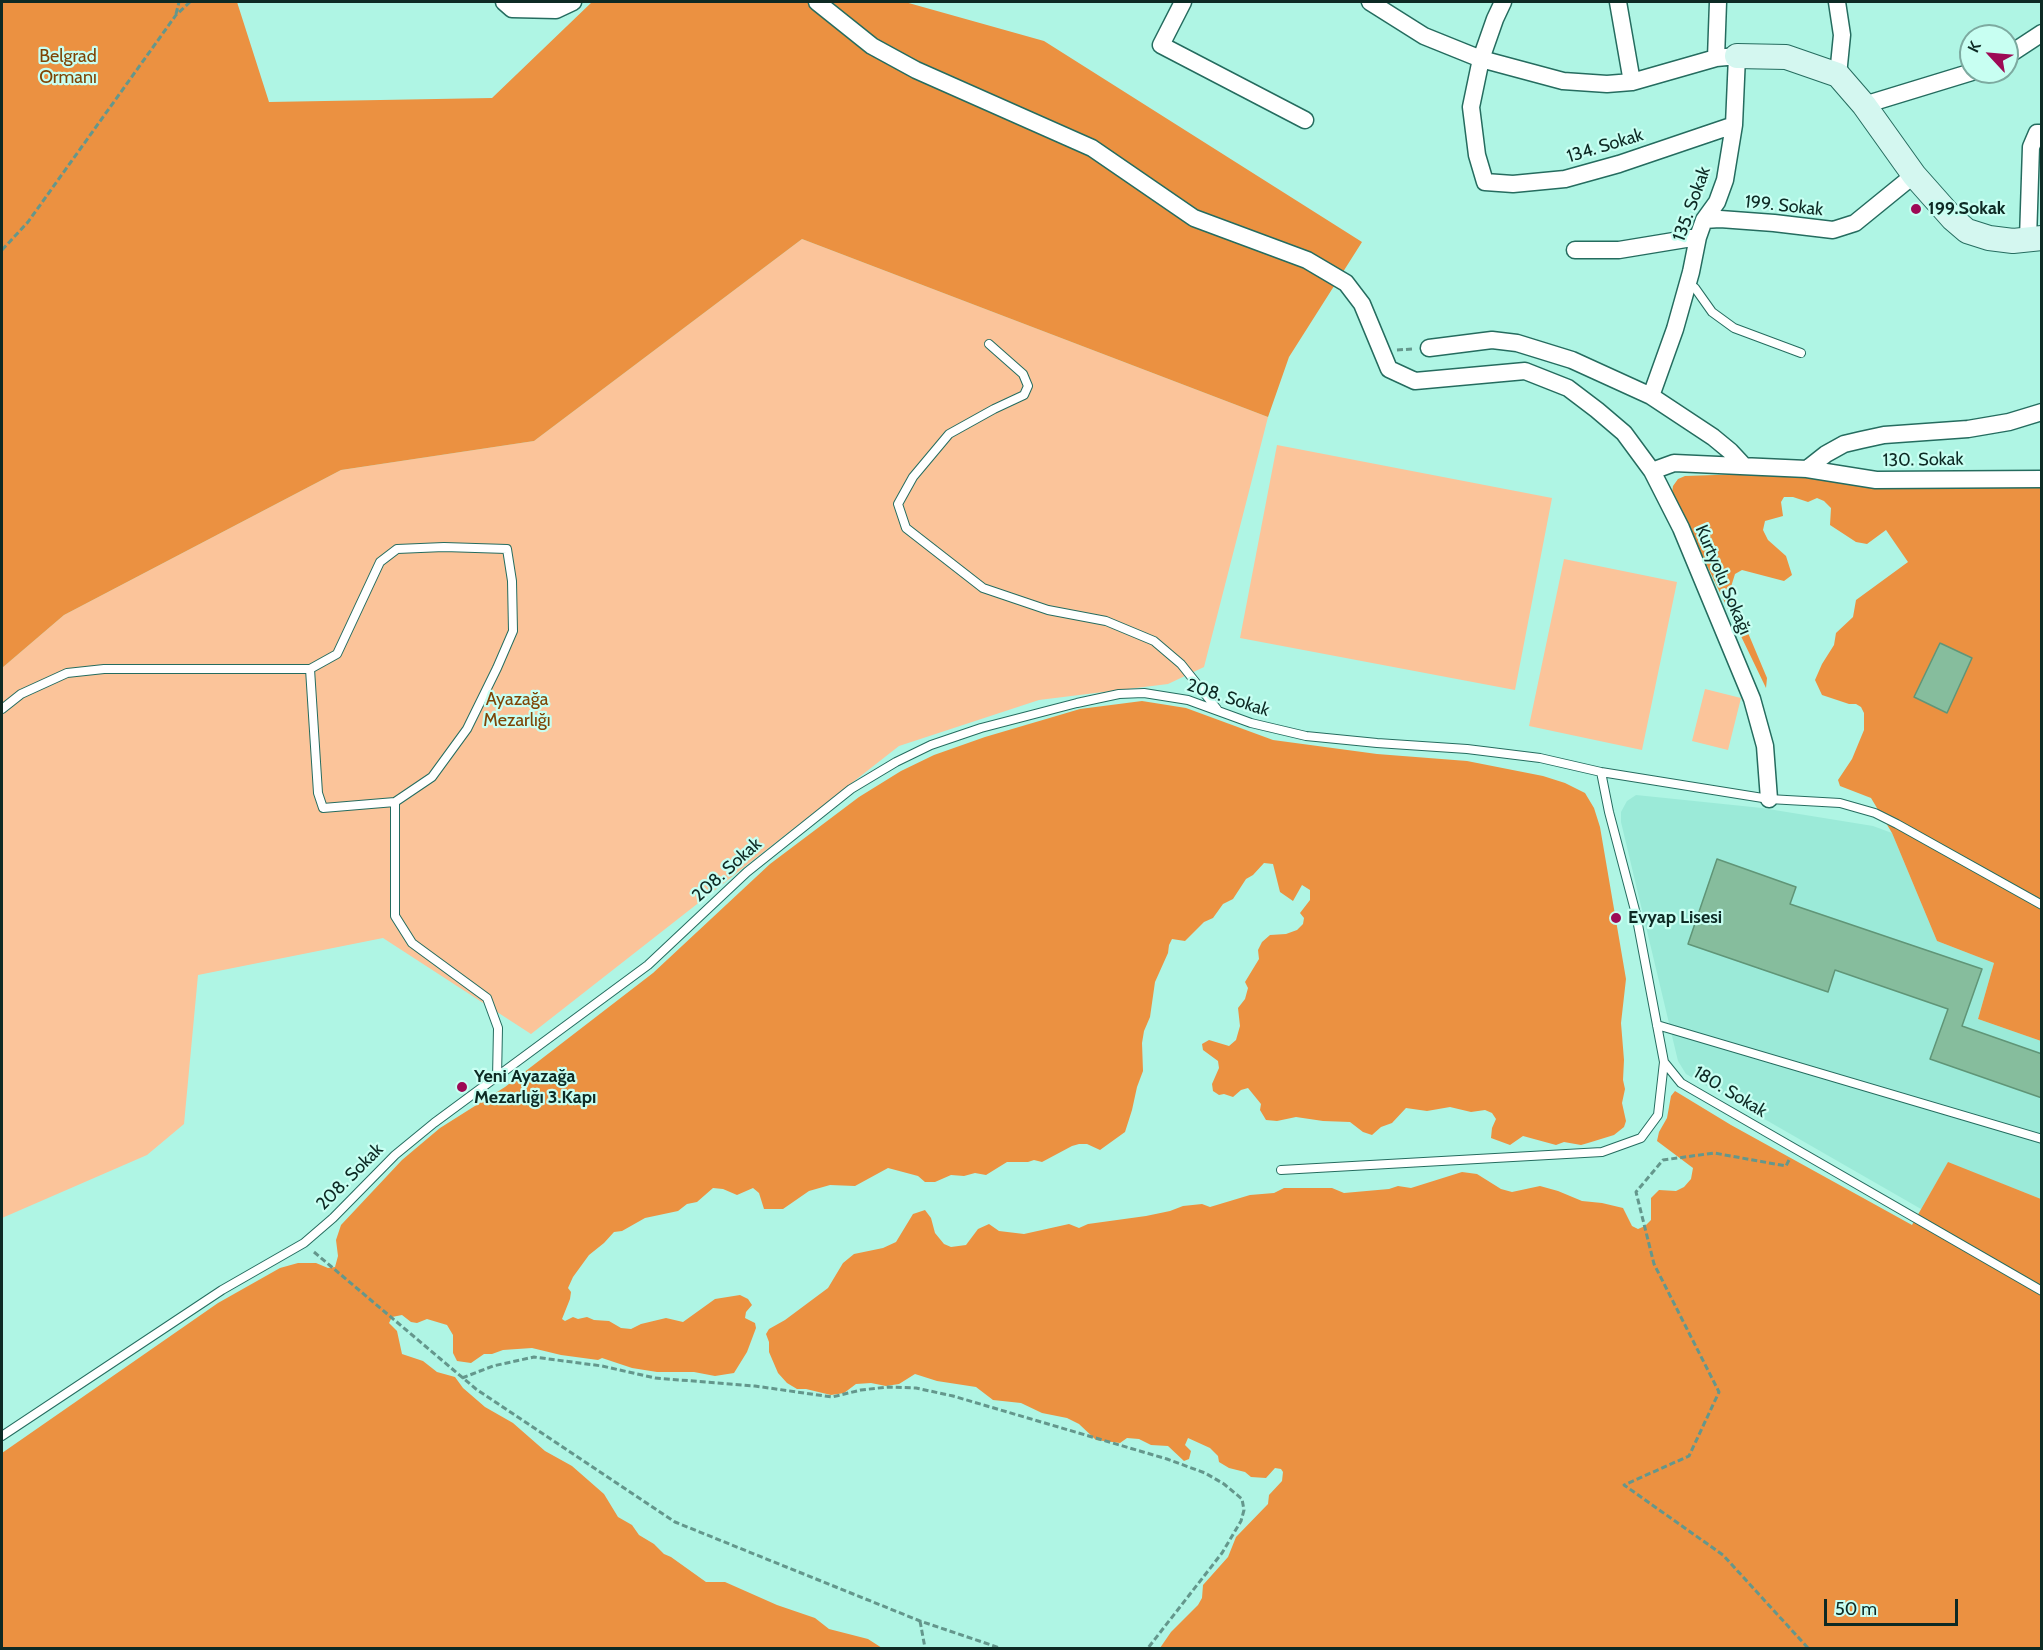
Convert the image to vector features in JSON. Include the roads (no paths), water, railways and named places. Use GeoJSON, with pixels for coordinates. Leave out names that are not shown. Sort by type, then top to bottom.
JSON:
{"type":"FeatureCollection","features":[{"type":"Feature","properties":{"kind":"street"},"geometry":{"type":"LineString","coordinates":[[504,2],[512,9],[556,10],[573,2]]}},
{"type":"Feature","properties":{"kind":"street","name":"Kurtyolu Sokağı"},"geometry":{"type":"LineString","coordinates":[[817,2],[872,46],[916,70],[1092,148],[1194,218],[1307,260],[1346,283],[1362,304],[1389,369],[1415,381],[1525,371],[1568,388],[1624,433],[1652,471],[1681,528],[1752,699],[1765,746],[1769,799]]}},
{"type":"Feature","properties":{"kind":"street"},"geometry":{"type":"LineString","coordinates":[[1183,2],[1161,45],[1305,120]]}},
{"type":"Feature","properties":{"kind":"street"},"geometry":{"type":"LineString","coordinates":[[1370,2],[1424,36],[1481,59],[1563,81],[1607,84],[1632,82],[1726,57],[1786,57],[1838,75],[1864,105],[1914,175],[1953,219],[1967,231],[1989,238],[2013,241],[2035,239],[2031,147],[2037,133],[2042,133]]}},
{"type":"Feature","properties":{"kind":"street"},"geometry":{"type":"LineString","coordinates":[[1481,59],[1503,2]]}},
{"type":"Feature","properties":{"kind":"street"},"geometry":{"type":"LineString","coordinates":[[1618,2],[1632,82]]}},
{"type":"Feature","properties":{"kind":"street","name":"135. Sokak"},"geometry":{"type":"LineString","coordinates":[[1651,396],[1675,329],[1698,237],[1704,220],[1717,202],[1725,180],[1734,125],[1718,2]]}},
{"type":"Feature","properties":{"kind":"street"},"geometry":{"type":"LineString","coordinates":[[1837,2],[1842,35],[1838,75]]}},
{"type":"Feature","properties":{"kind":"street"},"geometry":{"type":"LineString","coordinates":[[2019,48],[2042,33]]}},
{"type":"Feature","properties":{"kind":"street","name":"134. Sokak"},"geometry":{"type":"LineString","coordinates":[[1481,59],[1471,107],[1477,154],[1485,182],[1512,184],[1565,179],[1619,164],[1734,125]]}},
{"type":"Feature","properties":{"kind":"street"},"geometry":{"type":"LineString","coordinates":[[1864,105],[1959,76]]}},
{"type":"Feature","properties":{"kind":"street","name":"199. Sokak"},"geometry":{"type":"LineString","coordinates":[[1704,220],[1774,223],[1833,230],[1855,223],[1914,175]]}},
{"type":"Feature","properties":{"kind":"street"},"geometry":{"type":"LineString","coordinates":[[1575,250],[1619,250],[1698,237]]}},
{"type":"Feature","properties":{"kind":"street"},"geometry":{"type":"LineString","coordinates":[[1429,348],[1492,340],[1517,343],[1572,360],[1651,396],[1713,437],[1744,466]]}},
{"type":"Feature","properties":{"kind":"street"},"geometry":{"type":"LineString","coordinates":[[1652,471],[1674,463],[1807,469],[1844,444],[1884,435],[1968,429],[2009,422],[2042,412]]}},
{"type":"Feature","properties":{"kind":"street","name":"130. Sokak"},"geometry":{"type":"LineString","coordinates":[[1807,469],[1876,480],[2042,479]]}},
{"type":"Feature","properties":{"kind":"lane"},"geometry":{"type":"LineString","coordinates":[[1688,283],[1695,288],[1712,312],[1728,324],[1746,334],[1801,353]]}},
{"type":"Feature","properties":{"kind":"lane"},"geometry":{"type":"LineString","coordinates":[[989,345],[1023,374],[1028,386],[1024,395],[949,434],[913,477],[898,504],[906,528],[983,588],[1048,610],[1106,621],[1154,641],[1181,664],[1217,710]]}},
{"type":"Feature","properties":{"kind":"lane"},"geometry":{"type":"LineString","coordinates":[[2,709],[21,694],[67,673],[104,669],[310,669],[337,654],[380,562],[397,549],[444,547],[507,549],[512,581],[513,632],[467,729],[432,777],[395,802],[323,808],[318,793],[310,669]]}},
{"type":"Feature","properties":{"kind":"lane","name":"208. Sokak"},"geometry":{"type":"LineString","coordinates":[[2,1436],[222,1290],[304,1243],[333,1218],[395,1155],[648,965],[766,855],[851,789],[896,762],[931,745],[981,728],[1077,703],[1119,694],[1144,693],[1188,700],[1271,729],[1306,736],[1467,748],[1540,758],[1601,772],[1769,799],[1840,803],[1875,813],[2042,905]]}},
{"type":"Feature","properties":{"kind":"lane"},"geometry":{"type":"LineString","coordinates":[[1281,1170],[1602,1152],[1641,1138],[1658,1115],[1664,1062],[1636,914],[1609,812],[1601,772]]}},
{"type":"Feature","properties":{"kind":"lane"},"geometry":{"type":"LineString","coordinates":[[395,802],[394,916],[412,943],[487,998],[498,1028],[497,1078]]}},
{"type":"Feature","properties":{"kind":"lane"},"geometry":{"type":"LineString","coordinates":[[1657,1024],[2042,1139]]}},
{"type":"Feature","properties":{"kind":"lane","name":"180. Sokak"},"geometry":{"type":"LineString","coordinates":[[1664,1062],[1681,1083],[2042,1292]]}},
{"type":"Feature","properties":{"kind":"place","name":"199.Sokak"},"geometry":{"type":"Point","coordinates":[1916,209]}},
{"type":"Feature","properties":{"kind":"place","name":"Evyap Lisesi"},"geometry":{"type":"Point","coordinates":[1616,918]}},
{"type":"Feature","properties":{"kind":"place","name":"Yeni Ayazağa Mezarlığı 3.Kapı"},"geometry":{"type":"Point","coordinates":[462,1087]}},
{"type":"Feature","properties":{"kind":"park label","name":"Belgrad Ormanı"},"geometry":{"type":"Point","coordinates":[68,67]}},
{"type":"Feature","properties":{"kind":"park label","name":"Ayazağa Mezarlığı"},"geometry":{"type":"Point","coordinates":[517,710]}}]}
